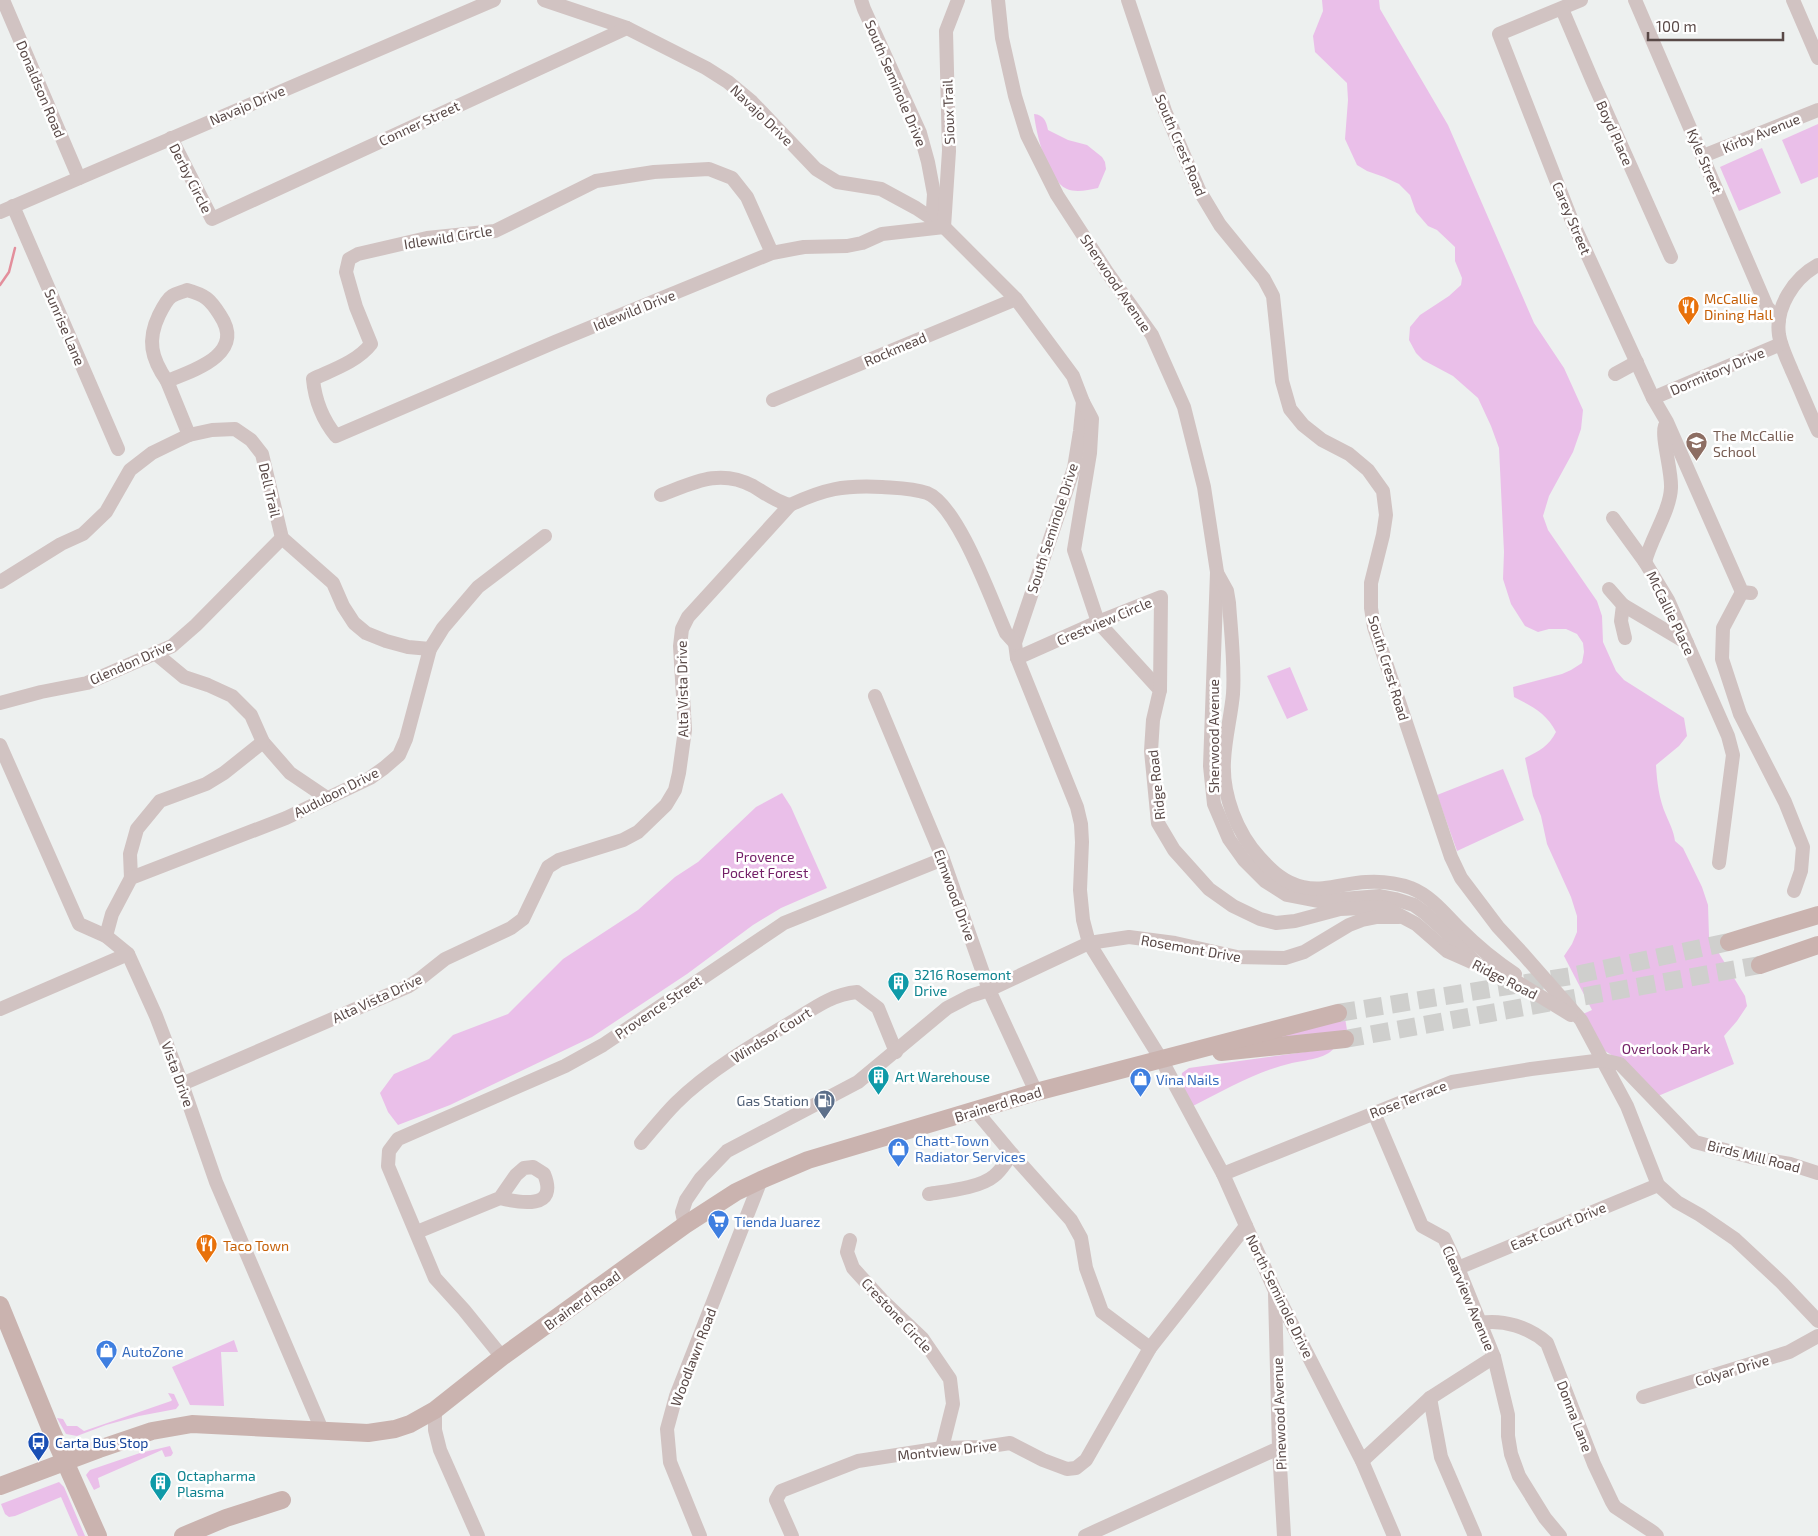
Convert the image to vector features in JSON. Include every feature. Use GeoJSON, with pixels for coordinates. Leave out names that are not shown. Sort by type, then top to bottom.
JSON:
{"type":"FeatureCollection","features":[{"type":"Feature","properties":{"kind":"main road"},"geometry":{"type":"LineString","coordinates":[[1729,942],[1818,915]]}},
{"type":"Feature","properties":{"kind":"main road"},"geometry":{"type":"LineString","coordinates":[[1760,965],[1818,945]]}},
{"type":"Feature","properties":{"kind":"main road","name":"Brainerd Road"},"geometry":{"type":"LineString","coordinates":[[0,1486],[152,1432],[192,1424],[368,1433],[395,1429],[410,1424],[435,1410],[502,1357],[685,1225],[736,1192],[761,1180],[808,1160],[1036,1092],[1338,1013]]}},
{"type":"Feature","properties":{"kind":"main road","name":"Brainerd Road"},"geometry":{"type":"LineString","coordinates":[[1161,1059],[1345,1039]]}},
{"type":"Feature","properties":{"kind":"main road"},"geometry":{"type":"LineString","coordinates":[[0,1305],[51,1430],[98,1536]]}},
{"type":"Feature","properties":{"kind":"main road"},"geometry":{"type":"LineString","coordinates":[[183,1536],[226,1518],[282,1500]]}},
{"type":"Feature","properties":{"kind":"street","name":"Donaldson Road"},"geometry":{"type":"LineString","coordinates":[[3,0],[79,178]]}},
{"type":"Feature","properties":{"kind":"street","name":"Navajo Drive"},"geometry":{"type":"LineString","coordinates":[[6,209],[494,0]]}},
{"type":"Feature","properties":{"kind":"street","name":"Navajo Drive"},"geometry":{"type":"LineString","coordinates":[[544,0],[627,28],[706,68],[728,82],[752,102],[816,169],[837,182],[881,189],[916,208],[944,227]]}},
{"type":"Feature","properties":{"kind":"street","name":"South Seminole Drive"},"geometry":{"type":"LineString","coordinates":[[861,0],[920,133],[934,194],[933,209],[944,227],[1016,299],[1072,376],[1083,402],[1074,468],[1015,643],[1017,658],[1077,807],[1081,824],[1082,842],[1080,890],[1083,920],[1089,944],[1161,1059]]}},
{"type":"Feature","properties":{"kind":"street","name":"Sioux Trail"},"geometry":{"type":"LineString","coordinates":[[944,227],[949,152],[946,31],[958,0]]}},
{"type":"Feature","properties":{"kind":"street","name":"Sherwood Avenue"},"geometry":{"type":"LineString","coordinates":[[998,0],[1002,38],[1015,96],[1027,135],[1057,195],[1107,272],[1152,335],[1184,407],[1204,487],[1217,572],[1211,734],[1212,793],[1214,804],[1229,839],[1236,850],[1265,881],[1287,895],[1318,901],[1380,896],[1414,905],[1439,926],[1477,964]]}},
{"type":"Feature","properties":{"kind":"street","name":"South Crest Road"},"geometry":{"type":"LineString","coordinates":[[1128,0],[1164,111],[1199,190],[1220,225],[1259,272],[1273,296],[1282,381],[1290,409],[1303,425],[1322,440],[1348,454],[1368,470],[1383,491],[1386,515],[1371,583],[1371,608],[1374,627],[1451,857],[1460,878],[1498,927],[1581,1020],[1627,1106],[1658,1185]]}},
{"type":"Feature","properties":{"kind":"street"},"geometry":{"type":"LineString","coordinates":[[1562,9],[1580,0]]}},
{"type":"Feature","properties":{"kind":"street","name":"Kyle Street"},"geometry":{"type":"LineString","coordinates":[[1635,0],[1767,307],[1779,320]]}},
{"type":"Feature","properties":{"kind":"street"},"geometry":{"type":"LineString","coordinates":[[1793,0],[1818,58]]}},
{"type":"Feature","properties":{"kind":"street","name":"Carey Street"},"geometry":{"type":"LineString","coordinates":[[1562,9],[1499,34],[1572,221],[1653,398]]}},
{"type":"Feature","properties":{"kind":"street","name":"Boyd Place"},"geometry":{"type":"LineString","coordinates":[[1562,9],[1671,257]]}},
{"type":"Feature","properties":{"kind":"street","name":"Conner Street"},"geometry":{"type":"LineString","coordinates":[[212,219],[627,28]]}},
{"type":"Feature","properties":{"kind":"street","name":"Kirby Avenue"},"geometry":{"type":"LineString","coordinates":[[1703,156],[1818,110]]}},
{"type":"Feature","properties":{"kind":"street","name":"Derby Circle"},"geometry":{"type":"LineString","coordinates":[[171,138],[212,219]]}},
{"type":"Feature","properties":{"kind":"street","name":"Idlewild Circle"},"geometry":{"type":"LineString","coordinates":[[336,436],[326,424],[314,392],[313,379],[353,360],[365,352],[371,344],[356,307],[346,272],[349,259],[358,254],[427,238],[494,231],[596,181],[654,172],[709,169],[732,178],[747,197],[772,253]]}},
{"type":"Feature","properties":{"kind":"street","name":"Sunrise Lane"},"geometry":{"type":"LineString","coordinates":[[6,209],[118,449]]}},
{"type":"Feature","properties":{"kind":"street","name":"Idlewild Drive"},"geometry":{"type":"LineString","coordinates":[[336,436],[555,342],[772,253],[804,247],[847,246],[862,243],[882,234],[944,227]]}},
{"type":"Feature","properties":{"kind":"street"},"geometry":{"type":"LineString","coordinates":[[1818,265],[1794,285],[1787,297],[1779,320],[1781,344],[1818,431]]}},
{"type":"Feature","properties":{"kind":"street"},"geometry":{"type":"LineString","coordinates":[[167,380],[210,362],[222,351],[227,336],[224,321],[214,305],[202,294],[187,290],[172,296],[162,308],[154,325],[151,347],[159,369],[167,380],[189,435]]}},
{"type":"Feature","properties":{"kind":"street","name":"Rockmead"},"geometry":{"type":"LineString","coordinates":[[773,400],[1016,299]]}},
{"type":"Feature","properties":{"kind":"street","name":"Dormitory Drive"},"geometry":{"type":"LineString","coordinates":[[1653,398],[1781,344]]}},
{"type":"Feature","properties":{"kind":"street"},"geometry":{"type":"LineString","coordinates":[[1615,374],[1637,362]]}},
{"type":"Feature","properties":{"kind":"street"},"geometry":{"type":"LineString","coordinates":[[1653,398],[1747,593],[1723,628],[1722,659],[1740,714],[1785,802],[1803,847],[1801,871],[1794,891]]}},
{"type":"Feature","properties":{"kind":"street"},"geometry":{"type":"LineString","coordinates":[[1083,402],[1092,419],[1090,453],[1074,550],[1098,622],[1160,690]]}},
{"type":"Feature","properties":{"kind":"street"},"geometry":{"type":"LineString","coordinates":[[1645,562],[1668,502],[1671,487],[1669,460],[1663,432],[1666,422]]}},
{"type":"Feature","properties":{"kind":"street","name":"Dell Trail"},"geometry":{"type":"LineString","coordinates":[[0,582],[60,544],[83,534],[106,512],[130,470],[152,453],[189,435],[212,430],[235,429],[251,440],[262,454],[282,538]]}},
{"type":"Feature","properties":{"kind":"street"},"geometry":{"type":"LineString","coordinates":[[661,495],[705,478],[721,477],[739,480],[781,503],[790,505]]}},
{"type":"Feature","properties":{"kind":"street","name":"Alta Vista Drive"},"geometry":{"type":"LineString","coordinates":[[182,1084],[409,986],[445,959],[511,928],[523,919],[548,867],[559,860],[623,840],[638,832],[650,821],[666,805],[675,790],[679,773],[685,730],[680,646],[682,628],[688,617],[790,505],[829,489],[850,487],[906,488],[928,494],[951,515],[969,548],[1006,633],[1015,643]]}},
{"type":"Feature","properties":{"kind":"street","name":"McCallie Place"},"geometry":{"type":"LineString","coordinates":[[1613,518],[1645,562],[1668,600],[1728,736],[1733,755],[1719,863]]}},
{"type":"Feature","properties":{"kind":"street","name":"Audubon Drive"},"geometry":{"type":"LineString","coordinates":[[131,878],[286,818],[370,778],[399,755],[406,739],[430,649],[443,628],[478,587],[545,536]]}},
{"type":"Feature","properties":{"kind":"street"},"geometry":{"type":"LineString","coordinates":[[282,538],[332,583],[354,623],[366,633],[408,647],[430,649]]}},
{"type":"Feature","properties":{"kind":"street","name":"Glendon Drive"},"geometry":{"type":"LineString","coordinates":[[0,703],[87,683],[172,646],[196,625],[282,538]]}},
{"type":"Feature","properties":{"kind":"street","name":"Sherwood Avenue"},"geometry":{"type":"LineString","coordinates":[[1217,572],[1227,591],[1230,613],[1233,693],[1224,763],[1227,792],[1239,830],[1252,849],[1274,873],[1288,882],[1303,887],[1322,888],[1367,882],[1394,884],[1412,888],[1437,905],[1495,960],[1516,975],[1537,994]]}},
{"type":"Feature","properties":{"kind":"street"},"geometry":{"type":"LineString","coordinates":[[1609,589],[1623,605],[1687,643]]}},
{"type":"Feature","properties":{"kind":"street","name":"Crestview Circle"},"geometry":{"type":"LineString","coordinates":[[1017,658],[1098,622],[1161,597],[1160,690]]}},
{"type":"Feature","properties":{"kind":"street"},"geometry":{"type":"LineString","coordinates":[[1623,605],[1621,620],[1625,638]]}},
{"type":"Feature","properties":{"kind":"street"},"geometry":{"type":"LineString","coordinates":[[155,653],[184,677],[232,696],[251,716],[263,742],[290,773],[327,798]]}},
{"type":"Feature","properties":{"kind":"street","name":"Ridge Road"},"geometry":{"type":"LineString","coordinates":[[1160,690],[1152,720],[1151,751],[1158,823],[1174,850],[1209,889],[1233,906],[1260,920],[1276,923],[1295,921],[1340,909],[1384,907],[1428,933],[1447,950],[1517,982],[1581,1020]]}},
{"type":"Feature","properties":{"kind":"street","name":"Elmwood Drive"},"geometry":{"type":"LineString","coordinates":[[875,696],[942,859],[989,990],[1036,1092]]}},
{"type":"Feature","properties":{"kind":"street"},"geometry":{"type":"LineString","coordinates":[[1718,715],[1740,714]]}},
{"type":"Feature","properties":{"kind":"street"},"geometry":{"type":"LineString","coordinates":[[106,936],[112,914],[131,878],[130,854],[137,829],[160,801],[206,784],[263,742]]}},
{"type":"Feature","properties":{"kind":"street","name":"Vista Drive"},"geometry":{"type":"LineString","coordinates":[[0,745],[79,924],[106,936],[128,954],[156,1016],[216,1182],[322,1430]]}},
{"type":"Feature","properties":{"kind":"street","name":"Provence Street"},"geometry":{"type":"LineString","coordinates":[[417,1232],[388,1166],[389,1151],[398,1139],[565,1066],[603,1045],[784,922],[942,859]]}},
{"type":"Feature","properties":{"kind":"street","name":"Rosemont Drive"},"geometry":{"type":"LineString","coordinates":[[685,1225],[682,1212],[686,1200],[702,1178],[727,1150],[858,1082],[896,1052],[942,1011],[970,996],[989,990],[1089,944],[1129,937],[1175,943],[1236,957],[1285,958],[1304,952],[1348,925],[1362,920],[1392,916],[1405,918]]}},
{"type":"Feature","properties":{"kind":"street"},"geometry":{"type":"LineString","coordinates":[[0,1009],[128,954]]}},
{"type":"Feature","properties":{"kind":"street","name":"Windsor Court"},"geometry":{"type":"LineString","coordinates":[[641,1143],[677,1102],[701,1082],[753,1045],[822,1003],[845,993],[856,992],[878,1008],[896,1052]]}},
{"type":"Feature","properties":{"kind":"street","name":"North Seminole Drive"},"geometry":{"type":"LineString","coordinates":[[1161,1059],[1223,1174],[1275,1291],[1362,1461],[1394,1536]]}},
{"type":"Feature","properties":{"kind":"street","name":"Rose Terrace"},"geometry":{"type":"LineString","coordinates":[[1223,1174],[1451,1082],[1530,1069],[1603,1060]]}},
{"type":"Feature","properties":{"kind":"street","name":"Birds Mill Road"},"geometry":{"type":"LineString","coordinates":[[1603,1060],[1620,1064],[1695,1142],[1751,1157],[1790,1164],[1818,1173]]}},
{"type":"Feature","properties":{"kind":"street"},"geometry":{"type":"LineString","coordinates":[[976,1111],[1071,1220],[1081,1238],[1086,1268],[1102,1312],[1150,1348]]}},
{"type":"Feature","properties":{"kind":"street","name":"Clearview Avenue"},"geometry":{"type":"LineString","coordinates":[[1374,1113],[1422,1226],[1444,1238],[1458,1268],[1494,1357],[1508,1415],[1508,1436],[1511,1454],[1519,1476],[1545,1518],[1560,1536]]}},
{"type":"Feature","properties":{"kind":"street"},"geometry":{"type":"LineString","coordinates":[[929,1194],[976,1185],[992,1178],[1012,1154]]}},
{"type":"Feature","properties":{"kind":"street","name":"Woodlawn Road"},"geometry":{"type":"LineString","coordinates":[[700,1536],[670,1462],[667,1429],[676,1396],[761,1180]]}},
{"type":"Feature","properties":{"kind":"street"},"geometry":{"type":"LineString","coordinates":[[1658,1185],[1677,1202],[1735,1239],[1782,1282],[1818,1321]]}},
{"type":"Feature","properties":{"kind":"street","name":"East Court Drive"},"geometry":{"type":"LineString","coordinates":[[1458,1268],[1658,1185]]}},
{"type":"Feature","properties":{"kind":"street"},"geometry":{"type":"LineString","coordinates":[[500,1198],[417,1232],[435,1278],[502,1357]]}},
{"type":"Feature","properties":{"kind":"street","name":"Montview Drive"},"geometry":{"type":"LineString","coordinates":[[792,1536],[776,1500],[781,1491],[858,1461],[942,1448],[1010,1444],[1067,1469],[1076,1468],[1086,1460],[1150,1348],[1246,1226]]}},
{"type":"Feature","properties":{"kind":"street","name":"Crestone Circle"},"geometry":{"type":"LineString","coordinates":[[850,1240],[847,1252],[853,1268],[882,1300],[922,1338],[950,1379],[953,1404],[942,1448]]}},
{"type":"Feature","properties":{"kind":"street","name":"Pinewood Avenue"},"geometry":{"type":"LineString","coordinates":[[1275,1291],[1279,1448],[1284,1536]]}},
{"type":"Feature","properties":{"kind":"street","name":"Donna Lane"},"geometry":{"type":"LineString","coordinates":[[1480,1322],[1502,1323],[1525,1328],[1538,1335],[1546,1343],[1594,1464],[1612,1502],[1616,1507],[1657,1536]]}},
{"type":"Feature","properties":{"kind":"street","name":"Colyar Drive"},"geometry":{"type":"LineString","coordinates":[[1643,1398],[1789,1352],[1818,1336]]}},
{"type":"Feature","properties":{"kind":"street"},"geometry":{"type":"LineString","coordinates":[[1362,1461],[1430,1398],[1494,1357]]}},
{"type":"Feature","properties":{"kind":"street"},"geometry":{"type":"LineString","coordinates":[[1430,1398],[1441,1457],[1475,1536]]}},
{"type":"Feature","properties":{"kind":"street"},"geometry":{"type":"LineString","coordinates":[[435,1410],[435,1430],[440,1450],[478,1536]]}},
{"type":"Feature","properties":{"kind":"street"},"geometry":{"type":"LineString","coordinates":[[1085,1536],[1279,1448]]}},
{"type":"Feature","properties":{"kind":"green space","name":"Overlook Park"},"geometry":{"type":"Polygon","coordinates":[[[1322,0],[1379,0],[1380,9],[1448,125],[1534,323],[1564,368],[1583,410],[1581,429],[1573,452],[1549,496],[1543,516],[1548,530],[1597,601],[1602,616],[1603,642],[1616,671],[1624,680],[1684,718],[1687,736],[1679,746],[1656,765],[1660,797],[1675,841],[1683,848],[1702,887],[1708,905],[1709,937],[1745,996],[1747,1006],[1724,1036],[1734,1064],[1658,1096],[1618,1059],[1605,1051],[1583,1014],[1592,1010],[1564,956],[1577,932],[1577,916],[1571,897],[1547,844],[1541,816],[1533,796],[1525,758],[1543,748],[1556,732],[1543,715],[1533,707],[1514,697],[1513,687],[1562,674],[1582,663],[1583,643],[1577,634],[1566,629],[1549,629],[1538,632],[1525,626],[1511,604],[1503,579],[1504,552],[1499,448],[1491,426],[1478,398],[1453,376],[1423,360],[1416,353],[1409,340],[1410,327],[1420,315],[1449,296],[1461,285],[1462,278],[1455,261],[1455,247],[1437,230],[1428,226],[1416,212],[1410,195],[1399,184],[1357,165],[1345,139],[1348,100],[1347,83],[1315,52],[1313,36],[1323,11],[1322,0]]]}},
{"type":"Feature","properties":{"kind":"green space"},"geometry":{"type":"Polygon","coordinates":[[[1034,114],[1044,119],[1048,130],[1068,140],[1087,145],[1102,157],[1106,169],[1098,188],[1074,191],[1060,184],[1048,166],[1037,132],[1034,114]]]}},
{"type":"Feature","properties":{"kind":"green space"},"geometry":{"type":"Polygon","coordinates":[[[1818,124],[1818,177],[1801,184],[1782,140],[1818,124]]]}},
{"type":"Feature","properties":{"kind":"green space"},"geometry":{"type":"Polygon","coordinates":[[[1762,148],[1781,193],[1739,211],[1720,167],[1762,148]]]}},
{"type":"Feature","properties":{"kind":"green space"},"geometry":{"type":"Polygon","coordinates":[[[1290,667],[1308,710],[1287,719],[1267,676],[1290,667]]]}},
{"type":"Feature","properties":{"kind":"green space"},"geometry":{"type":"Polygon","coordinates":[[[1503,769],[1524,820],[1457,851],[1437,795],[1503,769]]]}},
{"type":"Feature","properties":{"kind":"green space","name":"Provence Pocket Forest"},"geometry":{"type":"Polygon","coordinates":[[[782,793],[791,807],[827,888],[781,908],[753,925],[687,974],[592,1037],[450,1105],[398,1125],[388,1112],[380,1093],[394,1074],[429,1059],[453,1035],[508,1014],[563,959],[638,910],[675,877],[698,862],[756,807],[782,793]]]}},
{"type":"Feature","properties":{"kind":"green space"},"geometry":{"type":"Polygon","coordinates":[[[1345,1018],[1347,1030],[1335,1033],[1278,1038],[1277,1036],[1323,1021],[1345,1018]]]}},
{"type":"Feature","properties":{"kind":"green space"},"geometry":{"type":"Polygon","coordinates":[[[1334,1048],[1321,1057],[1279,1066],[1254,1076],[1193,1106],[1181,1082],[1182,1073],[1189,1068],[1334,1048]]]}},
{"type":"Feature","properties":{"kind":"green space"},"geometry":{"type":"Polygon","coordinates":[[[234,1340],[238,1352],[221,1352],[224,1406],[190,1405],[172,1367],[234,1340]]]}},
{"type":"Feature","properties":{"kind":"green space"},"geometry":{"type":"Polygon","coordinates":[[[168,1393],[174,1394],[179,1405],[176,1409],[106,1425],[77,1436],[66,1434],[57,1418],[63,1419],[67,1426],[77,1426],[84,1431],[171,1401],[168,1393]]]}},
{"type":"Feature","properties":{"kind":"green space"},"geometry":{"type":"Polygon","coordinates":[[[170,1446],[173,1453],[171,1456],[165,1457],[162,1450],[98,1478],[100,1487],[94,1490],[86,1475],[90,1470],[140,1453],[170,1446]]]}},
{"type":"Feature","properties":{"kind":"green space"},"geometry":{"type":"Polygon","coordinates":[[[59,1482],[64,1487],[85,1536],[78,1536],[61,1497],[15,1516],[9,1517],[5,1514],[1,1504],[59,1482]]]}},
{"type":"Feature","properties":{"kind":"waterway"},"geometry":{"type":"LineString","coordinates":[[0,285],[9,272],[15,248]]}},
{"type":"Feature","properties":{"kind":"tunnel"},"geometry":{"type":"LineString","coordinates":[[1338,1013],[1571,976],[1729,942]]}},
{"type":"Feature","properties":{"kind":"tunnel"},"geometry":{"type":"LineString","coordinates":[[1345,1039],[1760,965]]}},
{"type":"Feature","properties":{"kind":"place","name":"McCallie Dining Hall"},"geometry":{"type":"Point","coordinates":[1688,325]}},
{"type":"Feature","properties":{"kind":"place","name":"The McCallie School"},"geometry":{"type":"Point","coordinates":[1697,462]}},
{"type":"Feature","properties":{"kind":"place","name":"3216 Rosemont Drive"},"geometry":{"type":"Point","coordinates":[898,1001]}},
{"type":"Feature","properties":{"kind":"place","name":"Art Warehouse"},"geometry":{"type":"Point","coordinates":[879,1095]}},
{"type":"Feature","properties":{"kind":"place","name":"Vina Nails"},"geometry":{"type":"Point","coordinates":[1140,1098]}},
{"type":"Feature","properties":{"kind":"place","name":"Gas Station"},"geometry":{"type":"Point","coordinates":[825,1119]}},
{"type":"Feature","properties":{"kind":"place","name":"Chatt-Town Radiator Services"},"geometry":{"type":"Point","coordinates":[899,1167]}},
{"type":"Feature","properties":{"kind":"place","name":"Tienda Juarez"},"geometry":{"type":"Point","coordinates":[718,1240]}},
{"type":"Feature","properties":{"kind":"place","name":"Taco Town"},"geometry":{"type":"Point","coordinates":[207,1264]}},
{"type":"Feature","properties":{"kind":"place","name":"AutoZone"},"geometry":{"type":"Point","coordinates":[106,1370]}},
{"type":"Feature","properties":{"kind":"place","name":"Carta Bus Stop"},"geometry":{"type":"Point","coordinates":[39,1461]}},
{"type":"Feature","properties":{"kind":"place","name":"Octapharma Plasma"},"geometry":{"type":"Point","coordinates":[161,1502]}}]}
